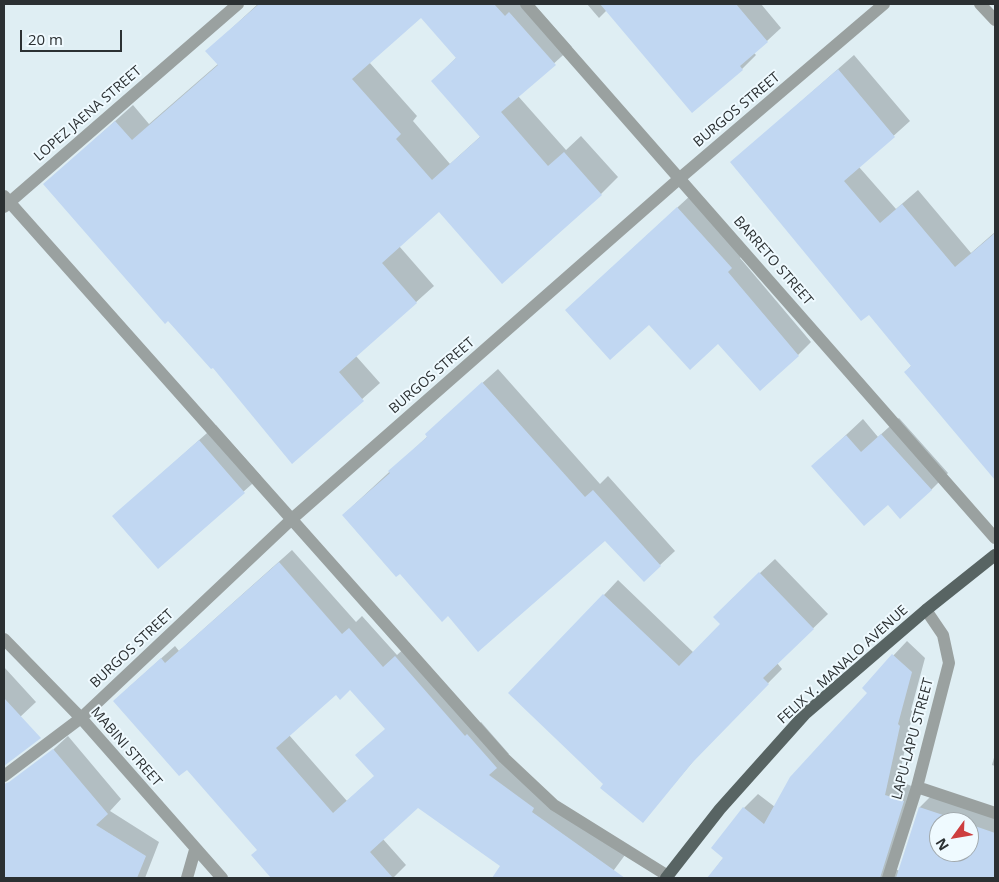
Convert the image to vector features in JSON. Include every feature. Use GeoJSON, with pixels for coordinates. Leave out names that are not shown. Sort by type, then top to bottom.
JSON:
{"type":"FeatureCollection","features":[{"type":"Feature","properties":{"kind":"main road","name":"FELIX Y. MANALO AVENUE"},"geometry":{"type":"LineString","coordinates":[[667,877],[720,809],[805,714],[926,610],[995,556]]}},
{"type":"Feature","properties":{"kind":"street","name":"LOPEZ JAENA STREET"},"geometry":{"type":"LineString","coordinates":[[6,202],[238,4]]}},
{"type":"Feature","properties":{"kind":"street","name":"BARRETO STREET"},"geometry":{"type":"LineString","coordinates":[[526,4],[995,538]]}},
{"type":"Feature","properties":{"kind":"street","name":"BURGOS STREET"},"geometry":{"type":"LineString","coordinates":[[4,776],[81,718],[292,518],[680,178],[884,4]]}},
{"type":"Feature","properties":{"kind":"street"},"geometry":{"type":"LineString","coordinates":[[980,4],[995,20]]}},
{"type":"Feature","properties":{"kind":"street"},"geometry":{"type":"LineString","coordinates":[[6,202],[292,518],[504,758],[554,805],[667,877]]}},
{"type":"Feature","properties":{"kind":"street","name":"LAPU-LAPU STREET"},"geometry":{"type":"LineString","coordinates":[[888,878],[917,786],[949,663],[944,635],[926,610]]}},
{"type":"Feature","properties":{"kind":"street","name":"MABINI STREET"},"geometry":{"type":"LineString","coordinates":[[4,639],[81,718],[195,850],[222,878]]}},
{"type":"Feature","properties":{"kind":"street"},"geometry":{"type":"LineString","coordinates":[[917,786],[995,813]]}},
{"type":"Feature","properties":{"kind":"street"},"geometry":{"type":"LineString","coordinates":[[187,878],[195,850]]}},
{"type":"Feature","properties":{"kind":"building"},"geometry":{"type":"Polygon","coordinates":[[[259,4],[494,4],[505,16],[509,12],[556,65],[501,112],[548,166],[564,152],[602,195],[502,284],[439,212],[382,263],[417,303],[339,372],[364,401],[292,464],[213,368],[211,369],[168,321],[165,324],[43,184],[115,121],[132,140],[218,65],[205,51],[259,4]],[[421,18],[352,79],[401,134],[396,139],[432,180],[480,137],[431,81],[456,58],[421,18]]]}},
{"type":"Feature","properties":{"kind":"building"},"geometry":{"type":"Polygon","coordinates":[[[600,4],[736,4],[768,42],[740,66],[743,70],[692,113],[600,4]]]}},
{"type":"Feature","properties":{"kind":"building"},"geometry":{"type":"Polygon","coordinates":[[[838,69],[895,137],[844,181],[880,223],[902,204],[955,267],[995,233],[995,480],[904,372],[911,366],[869,315],[861,321],[730,162],[838,69]]]}},
{"type":"Feature","properties":{"kind":"building"},"geometry":{"type":"Polygon","coordinates":[[[677,207],[732,268],[728,272],[799,356],[760,391],[718,344],[690,370],[649,325],[610,360],[565,310],[677,207]]]}},
{"type":"Feature","properties":{"kind":"building"},"geometry":{"type":"Polygon","coordinates":[[[482,382],[585,497],[593,490],[661,566],[644,582],[605,541],[478,652],[448,616],[442,622],[400,574],[396,577],[342,515],[390,473],[388,471],[427,437],[425,434],[482,382]]]}},
{"type":"Feature","properties":{"kind":"building"},"geometry":{"type":"Polygon","coordinates":[[[881,434],[932,490],[900,519],[888,505],[864,526],[811,466],[846,435],[861,452],[881,434]]]}},
{"type":"Feature","properties":{"kind":"building"},"geometry":{"type":"Polygon","coordinates":[[[199,440],[245,493],[158,569],[112,516],[199,440]]]}},
{"type":"Feature","properties":{"kind":"building"},"geometry":{"type":"Polygon","coordinates":[[[279,562],[342,634],[349,628],[383,667],[395,656],[465,736],[467,734],[497,768],[489,775],[534,808],[532,812],[625,878],[492,878],[500,866],[418,808],[370,852],[393,878],[271,878],[251,855],[257,850],[187,770],[179,776],[113,701],[161,658],[165,663],[279,562]],[[350,690],[340,700],[336,695],[276,748],[333,813],[374,776],[355,755],[385,729],[350,690]]]}},
{"type":"Feature","properties":{"kind":"building"},"geometry":{"type":"Polygon","coordinates":[[[759,572],[814,629],[763,678],[769,684],[692,763],[643,823],[600,788],[603,784],[508,693],[603,594],[679,666],[720,624],[713,617],[759,572]]]}},
{"type":"Feature","properties":{"kind":"building"},"geometry":{"type":"Polygon","coordinates":[[[892,654],[912,672],[898,724],[900,726],[885,795],[904,801],[880,878],[707,878],[723,858],[711,848],[743,807],[764,824],[790,777],[867,693],[862,688],[892,654]]]}},
{"type":"Feature","properties":{"kind":"building"},"geometry":{"type":"Polygon","coordinates":[[[4,698],[41,738],[4,766],[4,698]]]}},
{"type":"Feature","properties":{"kind":"building"},"geometry":{"type":"Polygon","coordinates":[[[53,749],[108,814],[96,825],[146,856],[137,878],[4,878],[4,784],[53,749]]]}},
{"type":"Feature","properties":{"kind":"building"},"geometry":{"type":"Polygon","coordinates":[[[919,807],[934,812],[929,812],[929,862],[979,862],[979,827],[995,833],[995,878],[896,878],[919,807]]]}}]}
